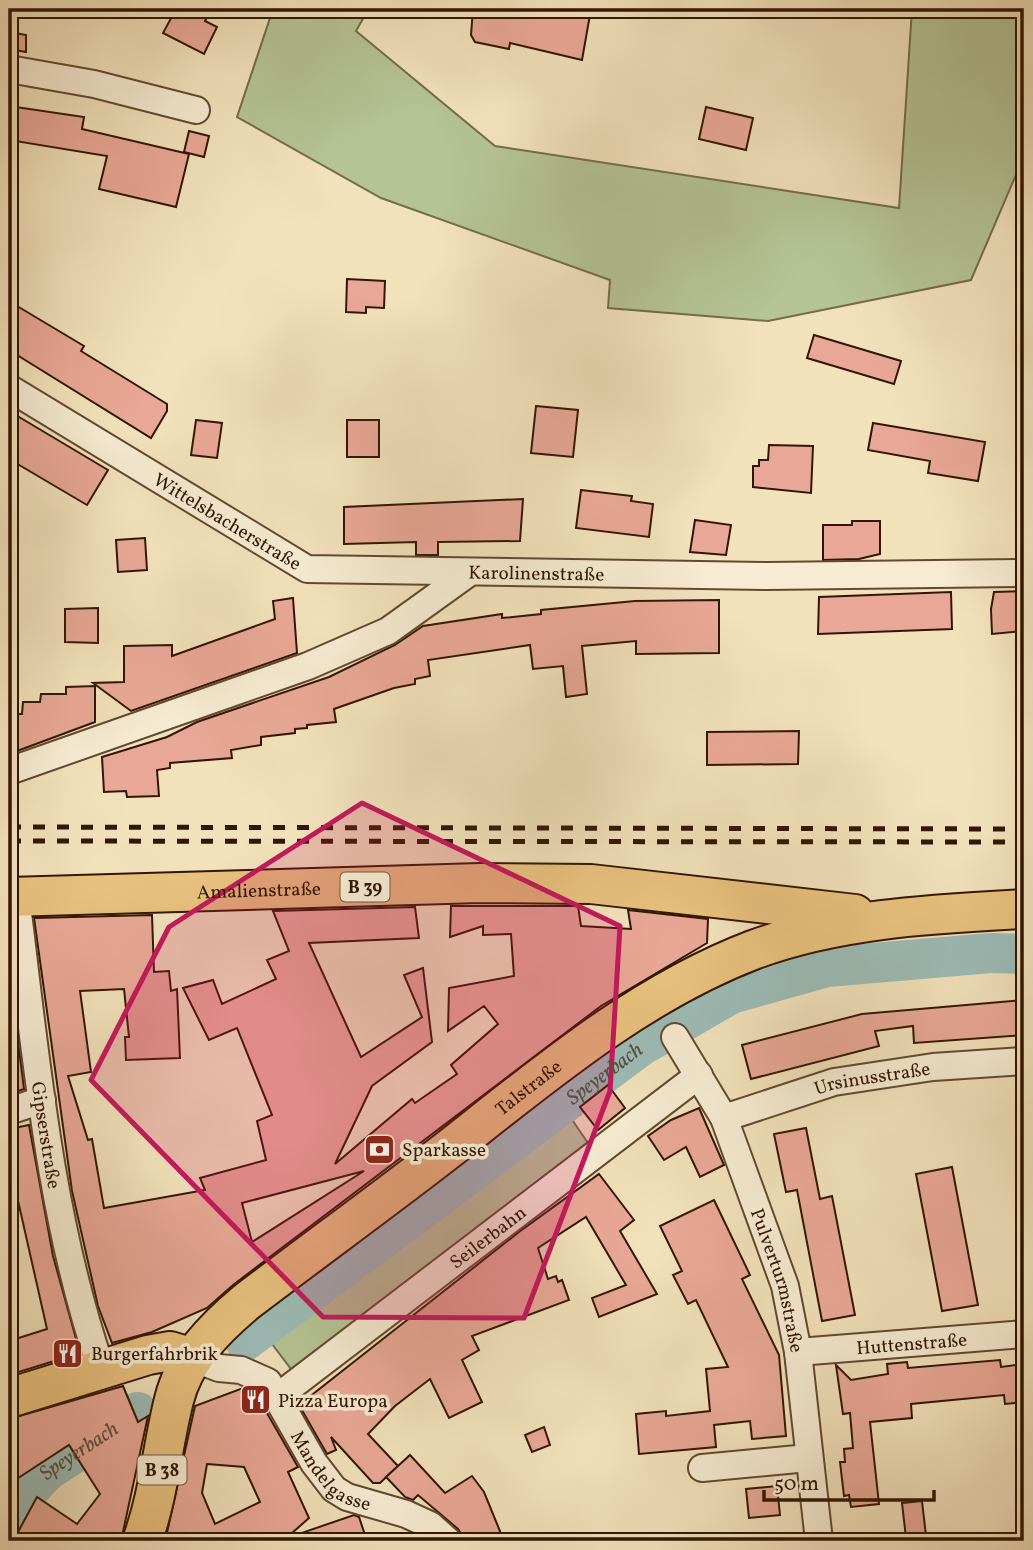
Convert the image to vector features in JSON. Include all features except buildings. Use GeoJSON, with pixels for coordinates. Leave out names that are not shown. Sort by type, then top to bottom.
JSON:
{"type":"FeatureCollection","features":[{"type":"Feature","properties":{"kind":"main road","name":"Amalienstraße"},"geometry":{"type":"LineString","coordinates":[[12,897],[480,883],[591,884],[720,896],[896,919]]}},
{"type":"Feature","properties":{"kind":"main road"},"geometry":{"type":"LineString","coordinates":[[720,896],[727,898],[744,918],[754,950]]}},
{"type":"Feature","properties":{"kind":"main road","name":"Talstraße"},"geometry":{"type":"LineString","coordinates":[[174,1398],[194,1358],[220,1324],[540,1077],[672,988],[754,950],[797,936],[896,919],[1024,909]]}},
{"type":"Feature","properties":{"kind":"main road"},"geometry":{"type":"LineString","coordinates":[[9,1398],[101,1368],[170,1352],[194,1358]]}},
{"type":"Feature","properties":{"kind":"main road"},"geometry":{"type":"LineString","coordinates":[[101,1368],[146,1371],[174,1398]]}},
{"type":"Feature","properties":{"kind":"main road","name":"B 38"},"geometry":{"type":"LineString","coordinates":[[142,1541],[159,1489],[174,1398]]}},
{"type":"Feature","properties":{"kind":"street"},"geometry":{"type":"LineString","coordinates":[[9,69],[94,84],[196,110]]}},
{"type":"Feature","properties":{"kind":"street","name":"Wittelsbacherstraße"},"geometry":{"type":"LineString","coordinates":[[9,388],[307,569],[470,572]]}},
{"type":"Feature","properties":{"kind":"street","name":"Karolinenstraße"},"geometry":{"type":"LineString","coordinates":[[9,771],[319,661],[388,631],[470,572],[767,576],[1024,573]]}},
{"type":"Feature","properties":{"kind":"street","name":"Gipserstraße"},"geometry":{"type":"LineString","coordinates":[[12,897],[64,1235],[76,1290],[101,1368]]}},
{"type":"Feature","properties":{"kind":"street","name":"Pulverturmstraße"},"geometry":{"type":"LineString","coordinates":[[674,1037],[724,1118],[785,1286],[798,1352],[819,1541]]}},
{"type":"Feature","properties":{"kind":"street","name":"Ursinusstraße"},"geometry":{"type":"LineString","coordinates":[[724,1118],[834,1082],[933,1067],[1024,1061]]}},
{"type":"Feature","properties":{"kind":"street","name":"Seilerbahn"},"geometry":{"type":"LineString","coordinates":[[276,1398],[699,1075]]}},
{"type":"Feature","properties":{"kind":"street"},"geometry":{"type":"LineString","coordinates":[[9,1111],[42,1100]]}},
{"type":"Feature","properties":{"kind":"street","name":"Mandelgasse"},"geometry":{"type":"LineString","coordinates":[[220,1324],[223,1342],[241,1370]]}},
{"type":"Feature","properties":{"kind":"street","name":"Huttenstraße"},"geometry":{"type":"LineString","coordinates":[[798,1352],[1024,1334]]}},
{"type":"Feature","properties":{"kind":"street","name":"Mandelgasse"},"geometry":{"type":"LineString","coordinates":[[194,1358],[219,1368],[241,1370],[268,1382],[314,1463],[334,1489],[347,1497],[406,1514],[430,1525],[448,1541]]}},
{"type":"Feature","properties":{"kind":"street"},"geometry":{"type":"LineString","coordinates":[[702,1468],[808,1458]]}},
{"type":"Feature","properties":{"kind":"highlighted area"},"geometry":{"type":"Polygon","coordinates":[[[362,803],[620,926],[610,1091],[524,1318],[323,1317],[91,1080],[169,927],[362,803]]]}},
{"type":"Feature","properties":{"kind":"green space"},"geometry":{"type":"Polygon","coordinates":[[[273,9],[368,10],[356,31],[495,146],[899,208],[912,9],[1024,9],[1024,156],[971,280],[768,321],[608,308],[610,280],[381,198],[237,117],[273,9]]]}},
{"type":"Feature","properties":{"kind":"green space"},"geometry":{"type":"Polygon","coordinates":[[[566,1111],[588,1143],[294,1373],[266,1336],[566,1111]]]}},
{"type":"Feature","properties":{"kind":"waterway","name":"Speyerbach"},"geometry":{"type":"LineString","coordinates":[[245,1341],[641,1046],[731,994],[827,967],[991,953],[1024,954]]}},
{"type":"Feature","properties":{"kind":"waterway","name":"Speyerbach"},"geometry":{"type":"LineString","coordinates":[[9,1533],[21,1499],[47,1471],[138,1412]]}},
{"type":"Feature","properties":{"kind":"railway"},"geometry":{"type":"LineString","coordinates":[[9,827],[1024,829]]}},
{"type":"Feature","properties":{"kind":"railway"},"geometry":{"type":"LineString","coordinates":[[9,841],[1024,842]]}},
{"type":"Feature","properties":{"kind":"place","name":"Sparkasse"},"geometry":{"type":"Point","coordinates":[379,1149]}},
{"type":"Feature","properties":{"kind":"place","name":"Burgerfahrbrik"},"geometry":{"type":"Point","coordinates":[68,1353]}},
{"type":"Feature","properties":{"kind":"place","name":"Pizza Europa"},"geometry":{"type":"Point","coordinates":[255,1400]}}]}
